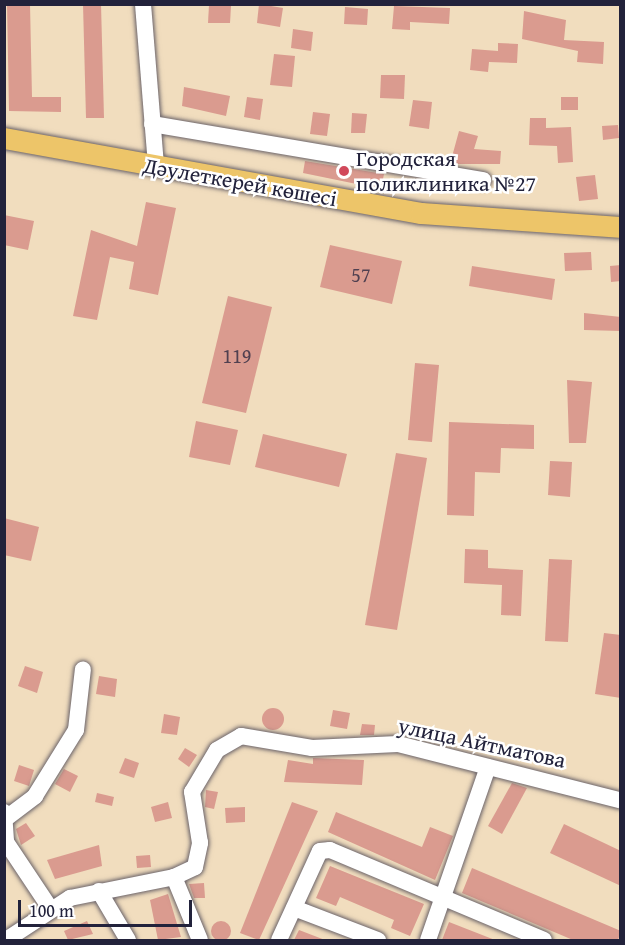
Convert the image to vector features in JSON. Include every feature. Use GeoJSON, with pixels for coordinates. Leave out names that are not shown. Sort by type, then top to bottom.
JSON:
{"type":"FeatureCollection","features":[{"type":"Feature","properties":{"kind":"main road","name":"Дәулеткерей көшесі"},"geometry":{"type":"LineString","coordinates":[[4,138],[421,213],[621,227]]}},
{"type":"Feature","properties":{"kind":"street"},"geometry":{"type":"LineString","coordinates":[[143,4],[156,167]]}},
{"type":"Feature","properties":{"kind":"street"},"geometry":{"type":"LineString","coordinates":[[152,124],[483,180]]}},
{"type":"Feature","properties":{"kind":"street"},"geometry":{"type":"LineString","coordinates":[[50,908],[6,842],[5,815],[34,795],[75,730],[83,669]]}},
{"type":"Feature","properties":{"kind":"street","name":"улица Айтматова"},"geometry":{"type":"LineString","coordinates":[[174,877],[191,870],[200,858],[192,792],[217,750],[241,736],[261,737],[312,748],[398,744],[621,800]]}},
{"type":"Feature","properties":{"kind":"street"},"geometry":{"type":"LineString","coordinates":[[428,940],[445,899],[488,767]]}},
{"type":"Feature","properties":{"kind":"street"},"geometry":{"type":"LineString","coordinates":[[279,940],[320,851],[330,850],[544,940]]}},
{"type":"Feature","properties":{"kind":"street"},"geometry":{"type":"LineString","coordinates":[[6,940],[50,908],[99,891],[174,877],[200,940]]}},
{"type":"Feature","properties":{"kind":"street"},"geometry":{"type":"LineString","coordinates":[[99,891],[128,940]]}},
{"type":"Feature","properties":{"kind":"street"},"geometry":{"type":"LineString","coordinates":[[294,908],[378,940]]}},
{"type":"Feature","properties":{"kind":"building"},"geometry":{"type":"Polygon","coordinates":[[[7,4],[30,4],[32,97],[61,97],[61,112],[9,111],[7,4]]]}},
{"type":"Feature","properties":{"kind":"building"},"geometry":{"type":"Polygon","coordinates":[[[83,4],[101,4],[104,118],[86,118],[83,4]]]}},
{"type":"Feature","properties":{"kind":"building"},"geometry":{"type":"Polygon","coordinates":[[[259,4],[283,8],[280,27],[257,23],[259,4]]]}},
{"type":"Feature","properties":{"kind":"building"},"geometry":{"type":"Polygon","coordinates":[[[209,5],[231,6],[230,23],[208,23],[209,5]]]}},
{"type":"Feature","properties":{"kind":"building"},"geometry":{"type":"Polygon","coordinates":[[[394,6],[450,8],[449,24],[410,22],[410,30],[392,29],[394,6]]]}},
{"type":"Feature","properties":{"kind":"building"},"geometry":{"type":"Polygon","coordinates":[[[345,7],[368,9],[367,25],[344,24],[345,7]]]}},
{"type":"Feature","properties":{"kind":"building"},"geometry":{"type":"Polygon","coordinates":[[[524,11],[566,20],[564,40],[604,42],[603,64],[577,62],[578,51],[522,39],[524,11]]]}},
{"type":"Feature","properties":{"kind":"building"},"geometry":{"type":"Polygon","coordinates":[[[293,29],[313,32],[311,51],[291,48],[293,29]]]}},
{"type":"Feature","properties":{"kind":"building"},"geometry":{"type":"Polygon","coordinates":[[[498,43],[518,44],[517,63],[489,62],[488,72],[470,70],[472,49],[498,51],[498,43]]]}},
{"type":"Feature","properties":{"kind":"building"},"geometry":{"type":"Polygon","coordinates":[[[274,54],[295,56],[292,87],[270,85],[274,54]]]}},
{"type":"Feature","properties":{"kind":"building"},"geometry":{"type":"Polygon","coordinates":[[[381,75],[405,75],[404,99],[380,98],[381,75]]]}},
{"type":"Feature","properties":{"kind":"building"},"geometry":{"type":"Polygon","coordinates":[[[184,87],[230,96],[226,116],[182,106],[184,87]]]}},
{"type":"Feature","properties":{"kind":"building"},"geometry":{"type":"Polygon","coordinates":[[[247,97],[263,99],[260,120],[244,117],[247,97]]]}},
{"type":"Feature","properties":{"kind":"building"},"geometry":{"type":"Polygon","coordinates":[[[561,97],[578,97],[578,110],[561,110],[561,97]]]}},
{"type":"Feature","properties":{"kind":"building"},"geometry":{"type":"Polygon","coordinates":[[[413,100],[432,102],[429,129],[409,126],[413,100]]]}},
{"type":"Feature","properties":{"kind":"building"},"geometry":{"type":"Polygon","coordinates":[[[313,112],[330,114],[327,136],[310,134],[313,112]]]}},
{"type":"Feature","properties":{"kind":"building"},"geometry":{"type":"Polygon","coordinates":[[[352,113],[367,114],[365,133],[351,133],[352,113]]]}},
{"type":"Feature","properties":{"kind":"building"},"geometry":{"type":"Polygon","coordinates":[[[530,118],[546,118],[546,128],[571,127],[573,162],[558,163],[557,146],[529,145],[530,118]]]}},
{"type":"Feature","properties":{"kind":"building"},"geometry":{"type":"Polygon","coordinates":[[[618,125],[619,138],[603,140],[602,126],[618,125]]]}},
{"type":"Feature","properties":{"kind":"building"},"geometry":{"type":"Polygon","coordinates":[[[459,131],[478,136],[474,149],[501,151],[500,164],[450,164],[459,131]]]}},
{"type":"Feature","properties":{"kind":"building","name":"Городская поликлиника №27"},"geometry":{"type":"Polygon","coordinates":[[[305,161],[384,174],[381,189],[303,173],[305,161]]]}},
{"type":"Feature","properties":{"kind":"building"},"geometry":{"type":"Polygon","coordinates":[[[595,175],[598,199],[579,201],[576,177],[595,175]]]}},
{"type":"Feature","properties":{"kind":"building"},"geometry":{"type":"Polygon","coordinates":[[[146,202],[176,208],[158,295],[129,289],[134,262],[110,257],[97,320],[73,316],[91,230],[137,246],[146,202]]]}},
{"type":"Feature","properties":{"kind":"building"},"geometry":{"type":"Polygon","coordinates":[[[4,215],[34,221],[28,250],[4,245],[4,215]]]}},
{"type":"Feature","properties":{"kind":"building"},"geometry":{"type":"Polygon","coordinates":[[[330,245],[402,261],[392,304],[320,287],[330,245]]]}},
{"type":"Feature","properties":{"kind":"building"},"geometry":{"type":"Polygon","coordinates":[[[591,252],[592,270],[565,271],[564,253],[591,252]]]}},
{"type":"Feature","properties":{"kind":"building"},"geometry":{"type":"Polygon","coordinates":[[[621,265],[621,281],[611,282],[610,266],[621,265]]]}},
{"type":"Feature","properties":{"kind":"building"},"geometry":{"type":"Polygon","coordinates":[[[472,266],[555,279],[552,300],[469,286],[472,266]]]}},
{"type":"Feature","properties":{"kind":"building"},"geometry":{"type":"Polygon","coordinates":[[[228,296],[272,307],[246,413],[202,403],[228,296]]]}},
{"type":"Feature","properties":{"kind":"building"},"geometry":{"type":"Polygon","coordinates":[[[584,313],[621,317],[621,331],[584,330],[584,313]]]}},
{"type":"Feature","properties":{"kind":"building"},"geometry":{"type":"Polygon","coordinates":[[[415,363],[439,365],[432,442],[408,440],[415,363]]]}},
{"type":"Feature","properties":{"kind":"building"},"geometry":{"type":"Polygon","coordinates":[[[567,380],[592,382],[586,443],[569,443],[567,380]]]}},
{"type":"Feature","properties":{"kind":"building"},"geometry":{"type":"Polygon","coordinates":[[[196,421],[238,430],[230,465],[189,457],[196,421]]]}},
{"type":"Feature","properties":{"kind":"building"},"geometry":{"type":"Polygon","coordinates":[[[449,422],[534,425],[534,449],[501,448],[500,473],[475,472],[474,516],[447,515],[449,422]]]}},
{"type":"Feature","properties":{"kind":"building"},"geometry":{"type":"Polygon","coordinates":[[[263,434],[347,454],[339,487],[255,467],[263,434]]]}},
{"type":"Feature","properties":{"kind":"building"},"geometry":{"type":"Polygon","coordinates":[[[396,453],[427,458],[397,630],[365,625],[396,453]]]}},
{"type":"Feature","properties":{"kind":"building"},"geometry":{"type":"Polygon","coordinates":[[[550,461],[572,462],[570,497],[548,495],[550,461]]]}},
{"type":"Feature","properties":{"kind":"building"},"geometry":{"type":"Polygon","coordinates":[[[4,518],[39,527],[31,561],[4,555],[4,518]]]}},
{"type":"Feature","properties":{"kind":"building"},"geometry":{"type":"Polygon","coordinates":[[[465,549],[488,550],[488,568],[523,570],[521,616],[501,615],[502,585],[464,583],[465,549]]]}},
{"type":"Feature","properties":{"kind":"building"},"geometry":{"type":"Polygon","coordinates":[[[549,559],[572,560],[568,642],[545,641],[549,559]]]}},
{"type":"Feature","properties":{"kind":"building"},"geometry":{"type":"Polygon","coordinates":[[[604,633],[621,635],[621,698],[595,694],[604,633]]]}},
{"type":"Feature","properties":{"kind":"building"},"geometry":{"type":"Polygon","coordinates":[[[25,666],[43,672],[37,693],[18,686],[25,666]]]}},
{"type":"Feature","properties":{"kind":"building"},"geometry":{"type":"Polygon","coordinates":[[[99,676],[117,679],[115,697],[96,694],[99,676]]]}},
{"type":"Feature","properties":{"kind":"building"},"geometry":{"type":"Polygon","coordinates":[[[273,708],[281,711],[284,719],[281,727],[273,730],[265,727],[262,719],[265,711],[273,708]]]}},
{"type":"Feature","properties":{"kind":"building"},"geometry":{"type":"Polygon","coordinates":[[[333,710],[350,713],[347,729],[330,726],[333,710]]]}},
{"type":"Feature","properties":{"kind":"building"},"geometry":{"type":"Polygon","coordinates":[[[164,714],[180,717],[177,735],[161,733],[164,714]]]}},
{"type":"Feature","properties":{"kind":"building"},"geometry":{"type":"Polygon","coordinates":[[[362,724],[375,725],[374,735],[360,735],[362,724]]]}},
{"type":"Feature","properties":{"kind":"building"},"geometry":{"type":"Polygon","coordinates":[[[185,748],[197,755],[189,767],[178,759],[185,748]]]}},
{"type":"Feature","properties":{"kind":"building"},"geometry":{"type":"Polygon","coordinates":[[[125,758],[139,763],[134,778],[119,773],[125,758]]]}},
{"type":"Feature","properties":{"kind":"building"},"geometry":{"type":"Polygon","coordinates":[[[313,758],[364,760],[362,785],[284,782],[288,760],[313,764],[313,758]]]}},
{"type":"Feature","properties":{"kind":"building"},"geometry":{"type":"Polygon","coordinates":[[[19,765],[34,770],[29,786],[14,781],[19,765]]]}},
{"type":"Feature","properties":{"kind":"building"},"geometry":{"type":"Polygon","coordinates":[[[64,769],[78,776],[70,792],[55,784],[64,769]]]}},
{"type":"Feature","properties":{"kind":"building"},"geometry":{"type":"Polygon","coordinates":[[[512,783],[527,788],[502,834],[488,826],[512,783]]]}},
{"type":"Feature","properties":{"kind":"building"},"geometry":{"type":"Polygon","coordinates":[[[206,790],[218,792],[214,809],[205,807],[206,790]]]}},
{"type":"Feature","properties":{"kind":"building"},"geometry":{"type":"Polygon","coordinates":[[[97,793],[114,797],[112,806],[95,802],[97,793]]]}},
{"type":"Feature","properties":{"kind":"building"},"geometry":{"type":"Polygon","coordinates":[[[168,802],[172,818],[155,822],[151,807],[168,802]]]}},
{"type":"Feature","properties":{"kind":"building"},"geometry":{"type":"Polygon","coordinates":[[[292,802],[318,811],[259,940],[240,933],[292,802]]]}},
{"type":"Feature","properties":{"kind":"building"},"geometry":{"type":"Polygon","coordinates":[[[245,807],[245,822],[226,823],[225,808],[245,807]]]}},
{"type":"Feature","properties":{"kind":"building"},"geometry":{"type":"Polygon","coordinates":[[[336,812],[422,847],[430,827],[453,836],[435,880],[328,832],[336,812]]]}},
{"type":"Feature","properties":{"kind":"building"},"geometry":{"type":"Polygon","coordinates":[[[26,823],[35,836],[21,845],[16,829],[26,823]]]}},
{"type":"Feature","properties":{"kind":"building"},"geometry":{"type":"Polygon","coordinates":[[[564,824],[621,851],[621,886],[550,853],[564,824]]]}},
{"type":"Feature","properties":{"kind":"building"},"geometry":{"type":"Polygon","coordinates":[[[99,845],[102,866],[55,879],[47,860],[99,845]]]}},
{"type":"Feature","properties":{"kind":"building"},"geometry":{"type":"Polygon","coordinates":[[[150,855],[151,867],[137,868],[136,856],[150,855]]]}},
{"type":"Feature","properties":{"kind":"building"},"geometry":{"type":"Polygon","coordinates":[[[330,866],[424,904],[410,936],[391,928],[394,920],[340,897],[336,906],[316,898],[330,866]]]}},
{"type":"Feature","properties":{"kind":"building"},"geometry":{"type":"Polygon","coordinates":[[[472,868],[621,931],[618,940],[573,940],[462,893],[472,868]]]}},
{"type":"Feature","properties":{"kind":"building"},"geometry":{"type":"Polygon","coordinates":[[[204,883],[205,898],[194,898],[189,884],[204,883]]]}},
{"type":"Feature","properties":{"kind":"building"},"geometry":{"type":"Polygon","coordinates":[[[168,894],[181,937],[158,940],[150,900],[168,894]]]}},
{"type":"Feature","properties":{"kind":"building"},"geometry":{"type":"Polygon","coordinates":[[[87,921],[93,934],[68,940],[64,931],[87,921]]]}},
{"type":"Feature","properties":{"kind":"building"},"geometry":{"type":"Polygon","coordinates":[[[221,921],[228,924],[231,931],[228,938],[221,941],[214,938],[211,931],[214,924],[221,921]]]}},
{"type":"Feature","properties":{"kind":"building"},"geometry":{"type":"Polygon","coordinates":[[[449,922],[495,940],[442,940],[449,922]]]}},
{"type":"Feature","properties":{"kind":"building"},"geometry":{"type":"Polygon","coordinates":[[[299,930],[325,940],[294,940],[299,930]]]}},
{"type":"Feature","properties":{"kind":"place","name":"Городская поликлиника №27"},"geometry":{"type":"Point","coordinates":[344,171]}}]}
